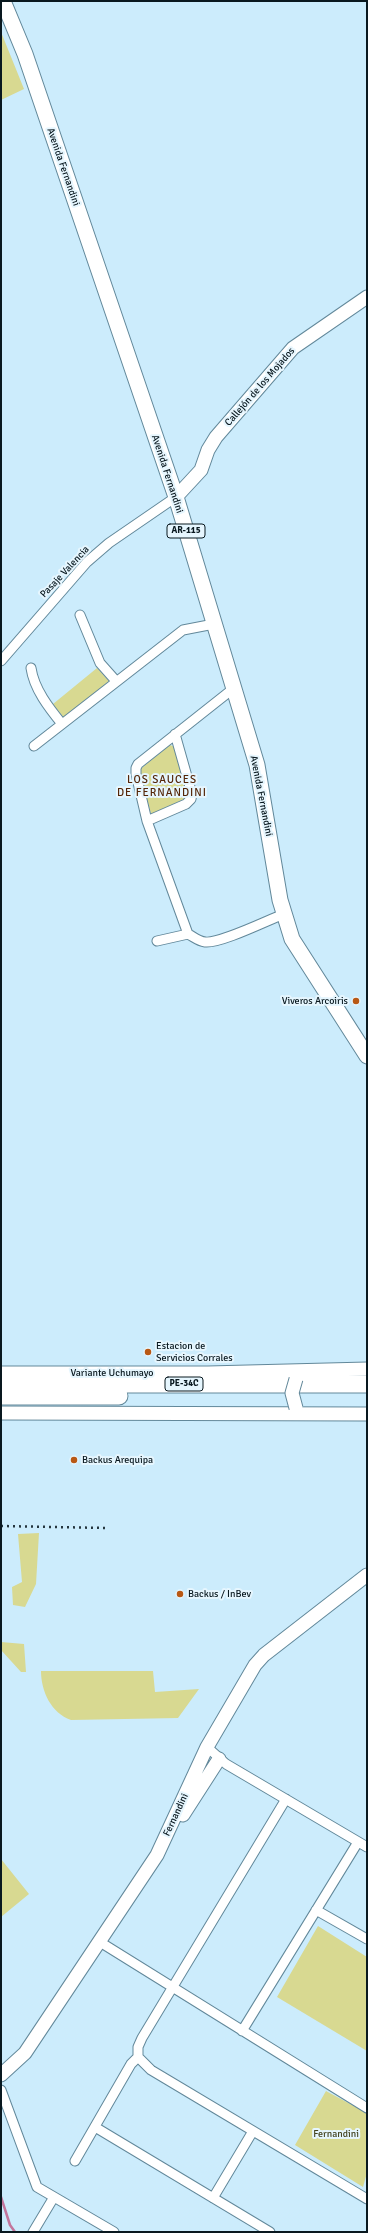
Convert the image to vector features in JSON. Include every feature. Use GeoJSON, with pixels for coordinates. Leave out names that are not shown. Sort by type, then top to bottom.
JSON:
{"type":"FeatureCollection","features":[{"type":"Feature","properties":{"kind":"highway","name":"Variante Uchumayo"},"geometry":{"type":"LineString","coordinates":[[1,1384],[367,1384]]}},
{"type":"Feature","properties":{"kind":"highway","name":"PE-34C"},"geometry":{"type":"LineString","coordinates":[[1,1396],[367,1395]]}},
{"type":"Feature","properties":{"kind":"main road","name":"Avenida Fernandini"},"geometry":{"type":"LineString","coordinates":[[3,1],[25,54],[176,497],[257,765],[284,914],[292,939],[367,1056]]}},
{"type":"Feature","properties":{"kind":"street","name":"Callejón de los Mojados"},"geometry":{"type":"LineString","coordinates":[[176,497],[201,470],[208,450],[216,437],[293,348],[367,297]]}},
{"type":"Feature","properties":{"kind":"street","name":"Pasaje Valencia"},"geometry":{"type":"LineString","coordinates":[[1,661],[86,562],[109,543],[176,497]]}},
{"type":"Feature","properties":{"kind":"street"},"geometry":{"type":"LineString","coordinates":[[80,615],[100,663],[116,681]]}},
{"type":"Feature","properties":{"kind":"street"},"geometry":{"type":"LineString","coordinates":[[34,746],[183,630],[214,624]]}},
{"type":"Feature","properties":{"kind":"street"},"geometry":{"type":"LineString","coordinates":[[31,668],[32,676],[47,705],[62,724]]}},
{"type":"Feature","properties":{"kind":"street"},"geometry":{"type":"LineString","coordinates":[[234,688],[138,764],[136,768],[147,821],[188,934],[196,939],[206,942],[225,938],[284,914]]}},
{"type":"Feature","properties":{"kind":"street"},"geometry":{"type":"LineString","coordinates":[[147,821],[186,804],[191,799],[192,794],[175,734]]}},
{"type":"Feature","properties":{"kind":"street"},"geometry":{"type":"LineString","coordinates":[[157,941],[188,934]]}},
{"type":"Feature","properties":{"kind":"street","name":"Variante Uchumayo"},"geometry":{"type":"LineString","coordinates":[[1,1373],[299,1375],[367,1369]]}},
{"type":"Feature","properties":{"kind":"street"},"geometry":{"type":"LineString","coordinates":[[299,1375],[292,1393],[300,1412]]}},
{"type":"Feature","properties":{"kind":"street"},"geometry":{"type":"LineString","coordinates":[[1,1413],[300,1412],[367,1414]]}},
{"type":"Feature","properties":{"kind":"street","name":"Fernandini"},"geometry":{"type":"LineString","coordinates":[[1,2075],[25,2053],[157,1855],[207,1747],[258,1660],[367,1574]]}},
{"type":"Feature","properties":{"kind":"street"},"geometry":{"type":"LineString","coordinates":[[207,1747],[219,1759],[367,1847]]}},
{"type":"Feature","properties":{"kind":"street"},"geometry":{"type":"LineString","coordinates":[[157,1855],[219,1759]]}},
{"type":"Feature","properties":{"kind":"street"},"geometry":{"type":"LineString","coordinates":[[75,2161],[131,2064],[138,2057],[138,2047],[142,2038],[286,1800]]}},
{"type":"Feature","properties":{"kind":"street"},"geometry":{"type":"LineString","coordinates":[[242,2031],[358,1842]]}},
{"type":"Feature","properties":{"kind":"street"},"geometry":{"type":"LineString","coordinates":[[316,1910],[367,1939]]}},
{"type":"Feature","properties":{"kind":"street"},"geometry":{"type":"LineString","coordinates":[[100,1942],[367,2108]]}},
{"type":"Feature","properties":{"kind":"street"},"geometry":{"type":"LineString","coordinates":[[138,2057],[151,2070],[367,2199]]}},
{"type":"Feature","properties":{"kind":"street"},"geometry":{"type":"LineString","coordinates":[[1,2090],[37,2187],[113,2232]]}},
{"type":"Feature","properties":{"kind":"street"},"geometry":{"type":"LineString","coordinates":[[95,2127],[270,2232]]}},
{"type":"Feature","properties":{"kind":"street"},"geometry":{"type":"LineString","coordinates":[[213,2198],[253,2131]]}},
{"type":"Feature","properties":{"kind":"street"},"geometry":{"type":"LineString","coordinates":[[33,2232],[54,2197]]}},
{"type":"Feature","properties":{"kind":"green space"},"geometry":{"type":"Polygon","coordinates":[[[1,32],[24,89],[1,100],[1,32]]]}},
{"type":"Feature","properties":{"kind":"green space"},"geometry":{"type":"Polygon","coordinates":[[[97,668],[109,681],[64,718],[53,704],[97,668]]]}},
{"type":"Feature","properties":{"kind":"green space"},"geometry":{"type":"Polygon","coordinates":[[[170,745],[175,747],[187,798],[151,814],[139,770],[170,745]]]}},
{"type":"Feature","properties":{"kind":"green space"},"geometry":{"type":"Polygon","coordinates":[[[39,1533],[36,1584],[25,1607],[13,1605],[12,1587],[22,1582],[18,1534],[39,1533]]]}},
{"type":"Feature","properties":{"kind":"green space"},"geometry":{"type":"Polygon","coordinates":[[[1,1642],[24,1644],[26,1672],[21,1672],[1,1650],[1,1642]]]}},
{"type":"Feature","properties":{"kind":"green space"},"geometry":{"type":"Polygon","coordinates":[[[41,1671],[153,1671],[155,1692],[199,1689],[178,1718],[71,1720],[58,1712],[48,1700],[41,1679],[41,1671]]]}},
{"type":"Feature","properties":{"kind":"green space"},"geometry":{"type":"Polygon","coordinates":[[[1,1859],[29,1894],[1,1917],[1,1859]]]}},
{"type":"Feature","properties":{"kind":"green space"},"geometry":{"type":"Polygon","coordinates":[[[318,1926],[367,1957],[367,2051],[277,1997],[318,1926]]]}},
{"type":"Feature","properties":{"kind":"green space","name":"Fernandini"},"geometry":{"type":"Polygon","coordinates":[[[326,2091],[367,2113],[367,2173],[363,2187],[295,2145],[326,2091]]]}},
{"type":"Feature","properties":{"kind":"waterway"},"geometry":{"type":"LineString","coordinates":[[1,2197],[10,2225],[15,2232]]}},
{"type":"Feature","properties":{"kind":"railway"},"geometry":{"type":"LineString","coordinates":[[1,1526],[106,1528]]}},
{"type":"Feature","properties":{"kind":"place","name":"Viveros Arcoiris"},"geometry":{"type":"Point","coordinates":[356,1001]}},
{"type":"Feature","properties":{"kind":"place","name":"Estacion de Servicios Corrales"},"geometry":{"type":"Point","coordinates":[148,1352]}},
{"type":"Feature","properties":{"kind":"place","name":"Backus Arequipa"},"geometry":{"type":"Point","coordinates":[74,1460]}},
{"type":"Feature","properties":{"kind":"place","name":"Backus / InBev"},"geometry":{"type":"Point","coordinates":[180,1594]}},
{"type":"Feature","properties":{"kind":"district","name":"LOS SAUCES DE FERNANDINI"},"geometry":{"type":"Point","coordinates":[162,786]}}]}
